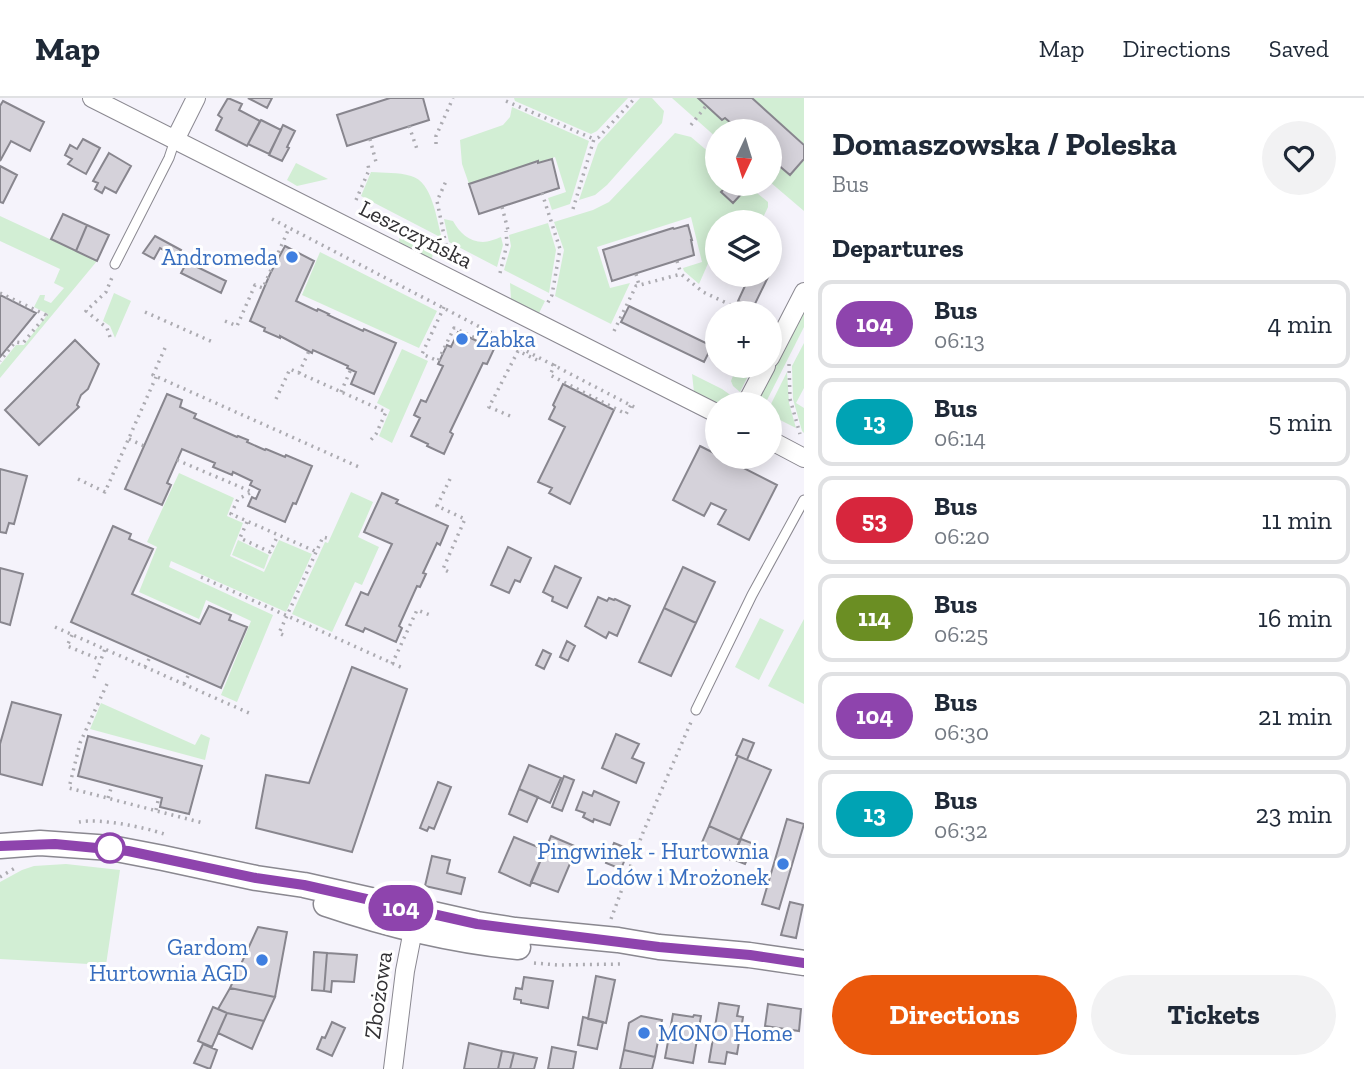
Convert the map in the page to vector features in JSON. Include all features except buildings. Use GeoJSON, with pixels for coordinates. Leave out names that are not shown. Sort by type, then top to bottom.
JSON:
{"type":"FeatureCollection","features":[{"type":"Feature","properties":{"kind":"street","name":"Leszczyńska"},"geometry":{"type":"LineString","coordinates":[[92,98],[705,407]]}},
{"type":"Feature","properties":{"kind":"street"},"geometry":{"type":"LineString","coordinates":[[175,140],[196,98]]}},
{"type":"Feature","properties":{"kind":"street"},"geometry":{"type":"LineString","coordinates":[[782,335],[804,292]]}},
{"type":"Feature","properties":{"kind":"street"},"geometry":{"type":"LineString","coordinates":[[782,446],[804,458]]}},
{"type":"Feature","properties":{"kind":"street"},"geometry":{"type":"LineString","coordinates":[[0,846],[40,843],[111,848],[176,860],[256,878],[371,920],[415,920],[618,940],[804,963]]}},
{"type":"Feature","properties":{"kind":"street","name":"Zbożowa"},"geometry":{"type":"LineString","coordinates":[[393,1069],[405,971],[415,920]]}},
{"type":"Feature","properties":{"kind":"lane"},"geometry":{"type":"LineString","coordinates":[[115,264],[169,158],[175,140]]}},
{"type":"Feature","properties":{"kind":"lane"},"geometry":{"type":"LineString","coordinates":[[696,710],[752,595],[804,500]]}},
{"type":"Feature","properties":{"kind":"path"},"geometry":{"type":"LineString","coordinates":[[436,144],[436,136],[453,98]]}},
{"type":"Feature","properties":{"kind":"path"},"geometry":{"type":"LineString","coordinates":[[506,101],[594,139],[599,137],[635,98]]}},
{"type":"Feature","properties":{"kind":"path"},"geometry":{"type":"LineString","coordinates":[[691,125],[706,106]]}},
{"type":"Feature","properties":{"kind":"path"},"geometry":{"type":"LineString","coordinates":[[410,126],[417,149]]}},
{"type":"Feature","properties":{"kind":"path"},"geometry":{"type":"LineString","coordinates":[[370,139],[376,162]]}},
{"type":"Feature","properties":{"kind":"path"},"geometry":{"type":"LineString","coordinates":[[573,209],[594,139]]}},
{"type":"Feature","properties":{"kind":"path"},"geometry":{"type":"LineString","coordinates":[[356,200],[369,170],[368,165]]}},
{"type":"Feature","properties":{"kind":"path"},"geometry":{"type":"LineString","coordinates":[[446,246],[437,201],[447,179]]}},
{"type":"Feature","properties":{"kind":"path"},"geometry":{"type":"LineString","coordinates":[[538,323],[552,295],[560,249],[542,193]]}},
{"type":"Feature","properties":{"kind":"path"},"geometry":{"type":"LineString","coordinates":[[500,273],[507,244],[502,207]]}},
{"type":"Feature","properties":{"kind":"path"},"geometry":{"type":"LineString","coordinates":[[272,219],[636,408]]}},
{"type":"Feature","properties":{"kind":"path"},"geometry":{"type":"LineString","coordinates":[[225,321],[237,326],[255,285],[263,289],[289,228]]}},
{"type":"Feature","properties":{"kind":"path"},"geometry":{"type":"LineString","coordinates":[[677,261],[681,274],[703,292],[722,301]]}},
{"type":"Feature","properties":{"kind":"path"},"geometry":{"type":"LineString","coordinates":[[110,337],[107,328],[86,311],[106,292],[116,270],[115,264]]}},
{"type":"Feature","properties":{"kind":"path"},"geometry":{"type":"LineString","coordinates":[[636,274],[639,285]]}},
{"type":"Feature","properties":{"kind":"path"},"geometry":{"type":"LineString","coordinates":[[614,331],[636,286],[681,274]]}},
{"type":"Feature","properties":{"kind":"path"},"geometry":{"type":"LineString","coordinates":[[0,293],[46,315],[23,342],[15,342],[0,361]]}},
{"type":"Feature","properties":{"kind":"path"},"geometry":{"type":"LineString","coordinates":[[444,307],[422,354],[438,361],[453,328],[492,346],[498,335]]}},
{"type":"Feature","properties":{"kind":"path"},"geometry":{"type":"LineString","coordinates":[[145,312],[215,343]]}},
{"type":"Feature","properties":{"kind":"path"},"geometry":{"type":"LineString","coordinates":[[165,348],[153,376],[359,467]]}},
{"type":"Feature","properties":{"kind":"path"},"geometry":{"type":"LineString","coordinates":[[299,373],[309,351]]}},
{"type":"Feature","properties":{"kind":"path"},"geometry":{"type":"LineString","coordinates":[[510,416],[489,407],[518,351],[537,360]]}},
{"type":"Feature","properties":{"kind":"path"},"geometry":{"type":"LineString","coordinates":[[789,364],[790,399],[800,434]]}},
{"type":"Feature","properties":{"kind":"path"},"geometry":{"type":"LineString","coordinates":[[555,365],[550,375],[626,414],[631,405]]}},
{"type":"Feature","properties":{"kind":"path"},"geometry":{"type":"LineString","coordinates":[[276,399],[290,369],[386,412],[370,442]]}},
{"type":"Feature","properties":{"kind":"path"},"geometry":{"type":"LineString","coordinates":[[341,392],[351,369]]}},
{"type":"Feature","properties":{"kind":"path"},"geometry":{"type":"LineString","coordinates":[[78,480],[105,492],[156,377]]}},
{"type":"Feature","properties":{"kind":"path"},"geometry":{"type":"LineString","coordinates":[[129,439],[144,446]]}},
{"type":"Feature","properties":{"kind":"path"},"geometry":{"type":"LineString","coordinates":[[177,460],[258,495]]}},
{"type":"Feature","properties":{"kind":"path"},"geometry":{"type":"LineString","coordinates":[[225,480],[228,473]]}},
{"type":"Feature","properties":{"kind":"path"},"geometry":{"type":"LineString","coordinates":[[450,479],[437,506],[465,519],[443,569],[451,573]]}},
{"type":"Feature","properties":{"kind":"path"},"geometry":{"type":"LineString","coordinates":[[252,492],[238,499],[231,514],[317,552]]}},
{"type":"Feature","properties":{"kind":"path"},"geometry":{"type":"LineString","coordinates":[[247,522],[240,538],[270,552],[278,535]]}},
{"type":"Feature","properties":{"kind":"path"},"geometry":{"type":"LineString","coordinates":[[283,635],[279,633],[323,537],[327,538]]}},
{"type":"Feature","properties":{"kind":"path"},"geometry":{"type":"LineString","coordinates":[[201,577],[405,670]]}},
{"type":"Feature","properties":{"kind":"path"},"geometry":{"type":"LineString","coordinates":[[392,664],[417,610],[430,615]]}},
{"type":"Feature","properties":{"kind":"path"},"geometry":{"type":"LineString","coordinates":[[55,627],[249,713]]}},
{"type":"Feature","properties":{"kind":"path"},"geometry":{"type":"LineString","coordinates":[[72,635],[67,646],[100,660]]}},
{"type":"Feature","properties":{"kind":"path"},"geometry":{"type":"LineString","coordinates":[[94,678],[105,649]]}},
{"type":"Feature","properties":{"kind":"path"},"geometry":{"type":"LineString","coordinates":[[145,667],[150,657]]}},
{"type":"Feature","properties":{"kind":"path"},"geometry":{"type":"LineString","coordinates":[[184,684],[188,674]]}},
{"type":"Feature","properties":{"kind":"path"},"geometry":{"type":"LineString","coordinates":[[107,684],[80,743],[69,788],[203,823]]}},
{"type":"Feature","properties":{"kind":"path"},"geometry":{"type":"LineString","coordinates":[[609,926],[642,835],[696,710]]}},
{"type":"Feature","properties":{"kind":"path"},"geometry":{"type":"LineString","coordinates":[[108,798],[112,785]]}},
{"type":"Feature","properties":{"kind":"path"},"geometry":{"type":"LineString","coordinates":[[156,811],[158,801],[161,802]]}},
{"type":"Feature","properties":{"kind":"path"},"geometry":{"type":"LineString","coordinates":[[0,877],[19,866]]}},
{"type":"Feature","properties":{"kind":"path"},"geometry":{"type":"LineString","coordinates":[[532,963],[628,964]]}},
{"type":"Feature","properties":{"kind":"green space"},"geometry":{"type":"Polygon","coordinates":[[[514,98],[628,98],[591,134],[515,101],[514,98]]]}},
{"type":"Feature","properties":{"kind":"green space"},"geometry":{"type":"Polygon","coordinates":[[[640,98],[652,98],[664,111],[662,123],[607,185],[595,195],[579,200],[598,144],[640,98]]]}},
{"type":"Feature","properties":{"kind":"green space"},"geometry":{"type":"Polygon","coordinates":[[[672,98],[698,98],[721,119],[705,119],[705,127],[672,98]]]}},
{"type":"Feature","properties":{"kind":"green space"},"geometry":{"type":"Polygon","coordinates":[[[752,98],[804,98],[804,144],[782,125],[782,119],[776,119],[752,98]]]}},
{"type":"Feature","properties":{"kind":"green space"},"geometry":{"type":"Polygon","coordinates":[[[512,107],[589,141],[570,204],[552,210],[548,198],[566,192],[555,157],[469,184],[462,164],[460,140],[503,125],[510,117],[512,107]]]}},
{"type":"Feature","properties":{"kind":"green space"},"geometry":{"type":"Polygon","coordinates":[[[675,133],[691,137],[705,149],[705,196],[761,196],[768,202],[768,207],[767,210],[705,210],[705,270],[699,284],[683,268],[702,262],[691,217],[597,247],[610,288],[630,283],[611,324],[555,296],[564,250],[554,222],[609,202],[675,133]]]}},
{"type":"Feature","properties":{"kind":"green space"},"geometry":{"type":"Polygon","coordinates":[[[804,160],[804,211],[782,192],[782,169],[790,176],[804,160]]]}},
{"type":"Feature","properties":{"kind":"green space"},"geometry":{"type":"Polygon","coordinates":[[[296,163],[328,179],[297,186],[287,180],[296,163]]]}},
{"type":"Feature","properties":{"kind":"green space"},"geometry":{"type":"Polygon","coordinates":[[[371,172],[401,174],[418,180],[429,193],[442,238],[361,196],[371,172]]]}},
{"type":"Feature","properties":{"kind":"green space"},"geometry":{"type":"Polygon","coordinates":[[[0,216],[97,261],[0,378],[0,365],[16,345],[24,345],[48,314],[34,307],[40,295],[45,295],[44,300],[51,303],[64,288],[54,283],[60,269],[0,241],[0,216]]]}},
{"type":"Feature","properties":{"kind":"green space"},"geometry":{"type":"Polygon","coordinates":[[[444,219],[453,221],[461,232],[478,242],[501,237],[503,245],[497,267],[449,242],[444,219]]]}},
{"type":"Feature","properties":{"kind":"green space"},"geometry":{"type":"Polygon","coordinates":[[[548,223],[556,250],[549,293],[504,270],[511,246],[509,235],[548,223]]]}},
{"type":"Feature","properties":{"kind":"green space"},"geometry":{"type":"Polygon","coordinates":[[[400,227],[434,244],[432,259],[399,242],[400,227]]]}},
{"type":"Feature","properties":{"kind":"green space"},"geometry":{"type":"Polygon","coordinates":[[[320,252],[437,311],[419,348],[302,295],[320,252]]]}},
{"type":"Feature","properties":{"kind":"green space"},"geometry":{"type":"Polygon","coordinates":[[[510,283],[545,301],[539,313],[511,299],[510,283]]]}},
{"type":"Feature","properties":{"kind":"green space"},"geometry":{"type":"Polygon","coordinates":[[[114,293],[131,301],[115,338],[110,326],[103,321],[114,293]]]}},
{"type":"Feature","properties":{"kind":"green space"},"geometry":{"type":"Polygon","coordinates":[[[804,309],[804,327],[782,370],[782,352],[804,309]]]}},
{"type":"Feature","properties":{"kind":"green space"},"geometry":{"type":"Polygon","coordinates":[[[804,343],[804,388],[796,403],[804,408],[804,433],[793,399],[792,366],[804,343]]]}},
{"type":"Feature","properties":{"kind":"green space"},"geometry":{"type":"Polygon","coordinates":[[[402,349],[428,361],[392,443],[379,436],[390,410],[377,403],[402,349]]]}},
{"type":"Feature","properties":{"kind":"green space"},"geometry":{"type":"Polygon","coordinates":[[[787,372],[789,403],[796,428],[782,421],[782,392],[777,392],[787,372]]]}},
{"type":"Feature","properties":{"kind":"green space"},"geometry":{"type":"Polygon","coordinates":[[[692,374],[726,392],[705,392],[705,398],[694,392],[692,374]]]}},
{"type":"Feature","properties":{"kind":"green space"},"geometry":{"type":"Polygon","coordinates":[[[732,378],[747,378],[740,392],[731,381],[732,378]]]}},
{"type":"Feature","properties":{"kind":"green space"},"geometry":{"type":"Polygon","coordinates":[[[768,378],[778,378],[771,392],[761,392],[768,378]]]}},
{"type":"Feature","properties":{"kind":"green space"},"geometry":{"type":"Polygon","coordinates":[[[179,473],[234,498],[227,516],[243,523],[230,556],[264,572],[279,540],[312,554],[286,612],[171,561],[169,567],[273,615],[237,702],[221,695],[251,621],[206,600],[199,619],[139,592],[157,547],[147,542],[179,473]]]}},
{"type":"Feature","properties":{"kind":"green space"},"geometry":{"type":"Polygon","coordinates":[[[351,492],[373,502],[358,537],[379,547],[362,585],[355,582],[332,632],[292,614],[351,492]]]}},
{"type":"Feature","properties":{"kind":"green space"},"geometry":{"type":"Polygon","coordinates":[[[238,540],[269,555],[264,569],[232,555],[238,540]]]}},
{"type":"Feature","properties":{"kind":"green space"},"geometry":{"type":"Polygon","coordinates":[[[760,618],[784,630],[759,680],[735,667],[760,618]]]}},
{"type":"Feature","properties":{"kind":"green space"},"geometry":{"type":"Polygon","coordinates":[[[804,619],[804,704],[768,686],[804,619]]]}},
{"type":"Feature","properties":{"kind":"green space"},"geometry":{"type":"Polygon","coordinates":[[[101,703],[195,745],[201,734],[210,738],[205,760],[90,729],[101,703]]]}},
{"type":"Feature","properties":{"kind":"green space"},"geometry":{"type":"Polygon","coordinates":[[[66,864],[120,870],[106,965],[0,959],[0,882],[34,866],[66,864]]]}},
{"type":"Feature","properties":{"kind":"bus line","name":"104"},"geometry":{"type":"LineString","coordinates":[[0,846],[40,843],[95,846],[304,885],[477,924],[804,963]]}},
{"type":"Feature","properties":{"kind":"place","name":"Andromeda"},"geometry":{"type":"Point","coordinates":[292,257]}},
{"type":"Feature","properties":{"kind":"place","name":"Żabka"},"geometry":{"type":"Point","coordinates":[462,339]}},
{"type":"Feature","properties":{"kind":"place","name":"Pingwinek - Hurtownia Lodów i Mrożonek"},"geometry":{"type":"Point","coordinates":[783,864]}},
{"type":"Feature","properties":{"kind":"place","name":"Gardom Hurtownia AGD"},"geometry":{"type":"Point","coordinates":[262,960]}},
{"type":"Feature","properties":{"kind":"place","name":"MONO Home"},"geometry":{"type":"Point","coordinates":[644,1033]}}]}
